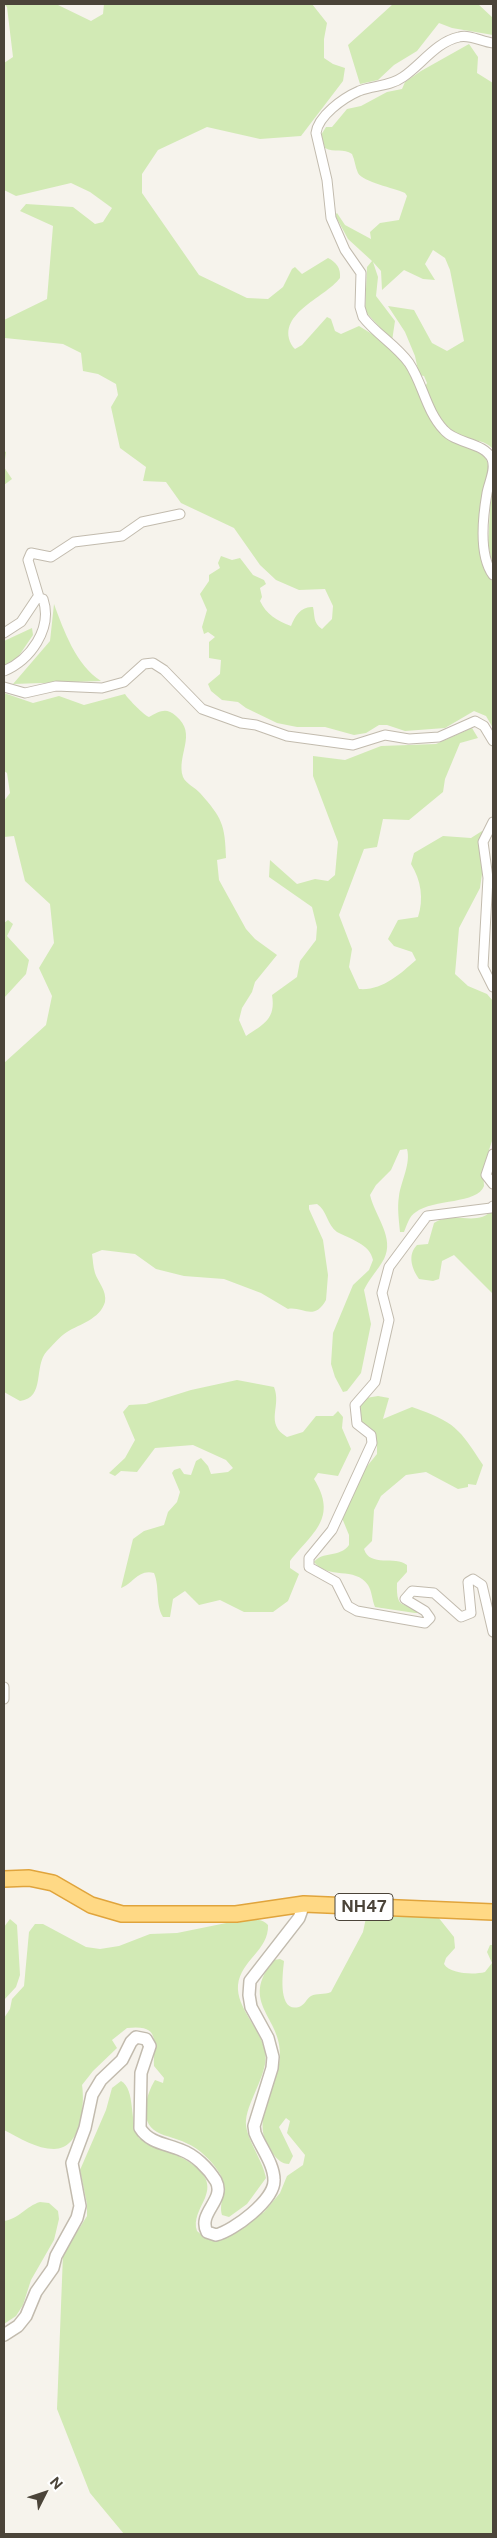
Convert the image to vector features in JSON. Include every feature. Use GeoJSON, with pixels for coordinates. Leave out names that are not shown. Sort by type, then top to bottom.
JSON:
{"type":"FeatureCollection","features":[{"type":"Feature","properties":{"kind":"highway","name":"NH47"},"geometry":{"type":"LineString","coordinates":[[4,1879],[29,1878],[53,1883],[91,1905],[122,1914],[236,1914],[304,1904],[493,1912]]}},
{"type":"Feature","properties":{"kind":"street"},"geometry":{"type":"LineString","coordinates":[[493,43],[468,36],[453,39],[438,48],[398,80],[360,91],[346,98],[319,124],[316,134],[327,180],[331,218],[345,250],[361,274],[360,304],[363,317],[407,361],[429,408],[444,431],[485,451],[493,462],[485,510],[484,543],[486,559],[493,574]]}},
{"type":"Feature","properties":{"kind":"street"},"geometry":{"type":"LineString","coordinates":[[4,671],[21,662],[38,642],[45,610],[44,600],[39,597],[28,560],[31,552],[51,557],[74,542],[122,536],[142,522],[180,514]]}},
{"type":"Feature","properties":{"kind":"street"},"geometry":{"type":"LineString","coordinates":[[4,633],[20,622],[33,601],[39,597]]}},
{"type":"Feature","properties":{"kind":"street"},"geometry":{"type":"LineString","coordinates":[[4,687],[21,693],[56,686],[102,688],[124,682],[144,664],[153,663],[164,670],[202,709],[241,723],[256,725],[287,736],[353,745],[385,735],[410,739],[439,737],[475,721],[484,726],[493,741]]}},
{"type":"Feature","properties":{"kind":"street"},"geometry":{"type":"LineString","coordinates":[[493,822],[483,842],[488,878],[483,967],[493,986]]}},
{"type":"Feature","properties":{"kind":"street"},"geometry":{"type":"LineString","coordinates":[[493,1154],[486,1175],[493,1184]]}},
{"type":"Feature","properties":{"kind":"street"},"geometry":{"type":"LineString","coordinates":[[493,1206],[491,1208],[427,1216],[389,1267],[382,1294],[389,1320],[375,1382],[355,1404],[357,1424],[371,1434],[372,1442],[332,1530],[309,1558],[310,1567],[336,1582],[348,1606],[357,1611],[426,1623],[430,1618],[425,1611],[405,1599],[412,1591],[434,1593],[461,1617],[471,1613],[468,1582],[473,1579],[482,1585],[493,1632]]}},
{"type":"Feature","properties":{"kind":"street"},"geometry":{"type":"LineString","coordinates":[[4,1687],[4,1699]]}},
{"type":"Feature","properties":{"kind":"street"},"geometry":{"type":"LineString","coordinates":[[4,2335],[18,2326],[26,2316],[36,2292],[53,2268],[56,2256],[77,2218],[80,2206],[72,2163],[85,2128],[92,2095],[101,2080],[122,2060],[130,2042],[136,2036],[146,2039],[150,2046],[141,2073],[140,2128],[151,2139],[190,2154],[214,2179],[217,2194],[205,2217],[208,2232],[216,2235],[234,2227],[251,2214],[268,2194],[273,2186],[274,2177],[256,2136],[254,2126],[272,2068],[273,2057],[268,2038],[251,2007],[249,1988],[254,1974],[299,1918],[304,1904]]}},
{"type":"Feature","properties":{"kind":"green space"},"geometry":{"type":"Polygon","coordinates":[[[4,4],[56,4],[91,21],[103,14],[104,4],[312,4],[327,23],[324,39],[324,58],[333,64],[345,68],[343,81],[301,136],[260,139],[207,127],[158,150],[142,174],[142,193],[199,275],[247,298],[268,299],[283,287],[292,269],[295,267],[302,274],[328,258],[333,261],[339,268],[340,278],[295,316],[290,326],[289,336],[293,347],[295,349],[302,345],[327,317],[331,319],[335,331],[341,334],[359,326],[383,341],[399,355],[429,415],[440,432],[451,440],[480,453],[487,461],[488,474],[483,506],[483,526],[484,564],[486,573],[493,582],[493,728],[486,716],[474,711],[445,728],[405,731],[387,725],[379,725],[366,733],[354,735],[325,727],[297,727],[277,723],[238,702],[222,700],[211,691],[208,684],[220,674],[221,660],[209,658],[209,642],[215,637],[208,632],[204,634],[202,627],[207,610],[200,594],[209,581],[209,575],[220,568],[218,563],[221,556],[232,560],[240,558],[253,575],[264,580],[266,584],[260,588],[262,606],[286,624],[291,626],[302,610],[313,607],[316,622],[322,629],[332,619],[333,606],[325,589],[299,590],[276,580],[260,565],[234,528],[181,503],[166,482],[143,481],[146,467],[120,448],[111,407],[118,395],[116,384],[98,374],[83,371],[81,353],[63,344],[5,338],[4,320],[47,299],[53,226],[20,211],[26,204],[73,207],[95,224],[103,222],[112,208],[90,192],[71,183],[16,196],[4,190],[4,63],[13,57],[7,7],[4,4]]]}},
{"type":"Feature","properties":{"kind":"green space"},"geometry":{"type":"Polygon","coordinates":[[[393,4],[478,4],[493,18],[493,35],[452,28],[439,23],[417,51],[394,65],[378,80],[360,84],[348,45],[393,4]]]}},
{"type":"Feature","properties":{"kind":"green space"},"geometry":{"type":"Polygon","coordinates":[[[469,44],[478,57],[477,73],[493,83],[493,449],[483,442],[456,435],[444,424],[435,410],[425,387],[427,383],[424,376],[419,375],[415,356],[405,332],[388,306],[414,310],[432,343],[447,351],[464,341],[450,270],[445,258],[433,250],[425,264],[435,280],[423,279],[404,270],[382,290],[381,271],[373,262],[378,277],[376,296],[395,321],[392,341],[365,311],[367,267],[372,261],[348,239],[335,215],[337,213],[345,225],[371,239],[370,232],[380,223],[399,220],[407,196],[405,193],[372,182],[361,176],[357,171],[352,154],[346,151],[325,148],[321,135],[326,127],[332,127],[347,109],[361,106],[387,92],[402,89],[405,82],[421,71],[469,44]]]}},
{"type":"Feature","properties":{"kind":"green space"},"geometry":{"type":"Polygon","coordinates":[[[4,451],[6,452],[4,467],[4,451]]]}},
{"type":"Feature","properties":{"kind":"green space"},"geometry":{"type":"Polygon","coordinates":[[[4,467],[12,479],[4,485],[4,467]]]}},
{"type":"Feature","properties":{"kind":"green space"},"geometry":{"type":"Polygon","coordinates":[[[493,492],[493,567],[488,544],[491,494],[493,492]]]}},
{"type":"Feature","properties":{"kind":"green space"},"geometry":{"type":"Polygon","coordinates":[[[54,604],[78,657],[92,674],[101,681],[13,684],[50,641],[54,604]]]}},
{"type":"Feature","properties":{"kind":"green space"},"geometry":{"type":"Polygon","coordinates":[[[32,628],[33,635],[14,663],[4,667],[4,641],[32,628]]]}},
{"type":"Feature","properties":{"kind":"green space"},"geometry":{"type":"Polygon","coordinates":[[[4,693],[33,703],[59,696],[84,705],[125,694],[149,717],[166,711],[176,716],[182,723],[186,737],[182,761],[183,777],[186,782],[200,793],[218,816],[225,837],[226,858],[217,860],[219,880],[246,929],[255,939],[277,955],[255,982],[252,992],[242,1008],[239,1020],[246,1036],[267,1020],[272,1010],[272,995],[297,977],[300,961],[316,940],[317,927],[312,907],[269,877],[270,860],[297,884],[315,879],[328,881],[335,875],[338,842],[313,776],[313,756],[345,760],[381,746],[436,744],[472,728],[478,738],[460,743],[445,779],[443,792],[409,820],[383,819],[377,847],[364,849],[339,915],[352,949],[349,967],[359,989],[375,987],[390,980],[416,960],[412,952],[394,946],[388,939],[398,920],[418,917],[421,890],[411,864],[414,853],[443,836],[471,838],[482,831],[482,874],[480,888],[459,928],[455,974],[468,986],[487,994],[493,1001],[493,1138],[483,1168],[484,1186],[480,1192],[473,1196],[433,1205],[416,1212],[410,1218],[404,1232],[400,1232],[398,1200],[407,1167],[407,1149],[400,1150],[391,1170],[376,1185],[370,1195],[386,1235],[387,1251],[364,1290],[371,1324],[361,1373],[347,1391],[343,1392],[331,1364],[333,1333],[353,1285],[369,1270],[373,1260],[371,1254],[364,1246],[337,1232],[331,1226],[323,1210],[317,1204],[309,1205],[309,1209],[323,1240],[328,1275],[326,1300],[317,1310],[308,1312],[288,1309],[261,1293],[224,1279],[184,1276],[156,1269],[135,1254],[102,1250],[92,1254],[95,1273],[105,1294],[105,1302],[99,1313],[64,1334],[47,1351],[43,1357],[36,1388],[28,1399],[20,1401],[4,1392],[4,1063],[46,1025],[52,996],[39,968],[54,943],[50,904],[25,881],[14,836],[4,837],[4,801],[10,793],[7,773],[4,771],[4,693]]]}},
{"type":"Feature","properties":{"kind":"green space"},"geometry":{"type":"Polygon","coordinates":[[[8,920],[13,924],[7,936],[29,960],[26,974],[4,998],[4,923],[8,920]]]}},
{"type":"Feature","properties":{"kind":"green space"},"geometry":{"type":"Polygon","coordinates":[[[493,1209],[493,1294],[454,1255],[442,1261],[439,1279],[433,1281],[419,1279],[414,1271],[411,1258],[412,1253],[417,1245],[428,1244],[434,1223],[442,1219],[480,1217],[487,1215],[493,1209]]]}},
{"type":"Feature","properties":{"kind":"green space"},"geometry":{"type":"Polygon","coordinates":[[[237,1380],[274,1387],[276,1394],[276,1426],[287,1437],[303,1432],[316,1416],[333,1416],[338,1411],[343,1417],[342,1428],[351,1449],[338,1476],[318,1473],[314,1479],[324,1504],[323,1514],[320,1524],[314,1533],[290,1561],[290,1568],[299,1574],[288,1601],[273,1612],[244,1612],[220,1600],[199,1605],[185,1591],[173,1599],[170,1617],[163,1617],[159,1607],[154,1573],[144,1573],[121,1588],[133,1539],[144,1531],[164,1525],[168,1512],[177,1502],[180,1492],[172,1473],[174,1470],[180,1468],[184,1474],[191,1475],[196,1461],[201,1458],[208,1466],[211,1474],[228,1472],[233,1468],[226,1460],[193,1445],[155,1448],[137,1472],[121,1471],[115,1476],[109,1473],[125,1458],[135,1440],[123,1412],[129,1405],[146,1404],[191,1390],[237,1380]]]}},
{"type":"Feature","properties":{"kind":"green space"},"geometry":{"type":"Polygon","coordinates":[[[378,1396],[389,1398],[383,1419],[412,1407],[438,1417],[461,1434],[483,1465],[476,1485],[468,1484],[468,1487],[458,1489],[426,1472],[406,1475],[381,1496],[374,1510],[372,1541],[364,1549],[367,1555],[377,1560],[402,1562],[407,1565],[407,1572],[397,1583],[398,1598],[402,1604],[418,1613],[375,1607],[369,1587],[363,1579],[349,1574],[327,1571],[314,1562],[322,1557],[341,1552],[349,1545],[349,1535],[342,1518],[364,1470],[377,1454],[377,1443],[374,1433],[361,1421],[358,1407],[366,1398],[378,1396]]]}},
{"type":"Feature","properties":{"kind":"green space"},"geometry":{"type":"Polygon","coordinates":[[[367,1913],[438,1917],[454,1937],[455,1948],[446,1958],[444,1964],[457,1972],[485,1972],[492,1963],[487,1952],[490,1945],[493,1945],[493,2534],[124,2534],[90,2493],[57,2409],[63,2254],[87,2216],[87,2204],[80,2170],[106,2110],[112,2088],[121,2081],[126,2085],[131,2099],[134,2124],[139,2138],[186,2160],[204,2176],[208,2186],[196,2223],[197,2231],[203,2236],[233,2233],[264,2212],[280,2193],[287,2176],[303,2165],[305,2155],[287,2133],[290,2121],[286,2118],[279,2127],[293,2156],[289,2164],[282,2162],[273,2154],[266,2142],[263,2129],[263,2118],[278,2069],[280,2056],[279,2042],[261,1999],[260,1988],[264,1975],[274,1960],[280,1959],[284,1961],[284,1998],[287,2004],[292,2007],[301,2006],[313,1995],[331,1992],[363,1932],[367,1913]]]}},
{"type":"Feature","properties":{"kind":"green space"},"geometry":{"type":"Polygon","coordinates":[[[10,1919],[17,1925],[20,1975],[16,1987],[4,2000],[4,1927],[10,1919]]]}},
{"type":"Feature","properties":{"kind":"green space"},"geometry":{"type":"Polygon","coordinates":[[[241,1920],[259,1920],[268,1925],[264,1941],[244,1969],[238,1985],[238,1994],[241,2002],[263,2043],[266,2059],[262,2076],[248,2112],[246,2126],[266,2178],[247,2204],[229,2217],[222,2215],[221,2205],[224,2186],[223,2180],[214,2165],[196,2148],[183,2141],[157,2132],[147,2121],[146,2108],[149,2093],[155,2080],[163,2083],[164,2078],[154,2066],[153,2036],[146,2029],[127,2028],[112,2040],[117,2048],[93,2071],[82,2085],[82,2114],[80,2124],[71,2142],[63,2147],[48,2149],[28,2142],[4,2130],[4,2018],[10,2009],[12,1999],[24,1986],[29,1932],[35,1924],[43,1924],[86,1947],[100,1949],[119,1946],[150,1934],[177,1933],[241,1920]]]}},
{"type":"Feature","properties":{"kind":"green space"},"geometry":{"type":"Polygon","coordinates":[[[40,2202],[49,2203],[58,2211],[59,2219],[54,2240],[31,2280],[23,2305],[16,2316],[4,2324],[4,2221],[14,2218],[40,2202]]]}}]}
